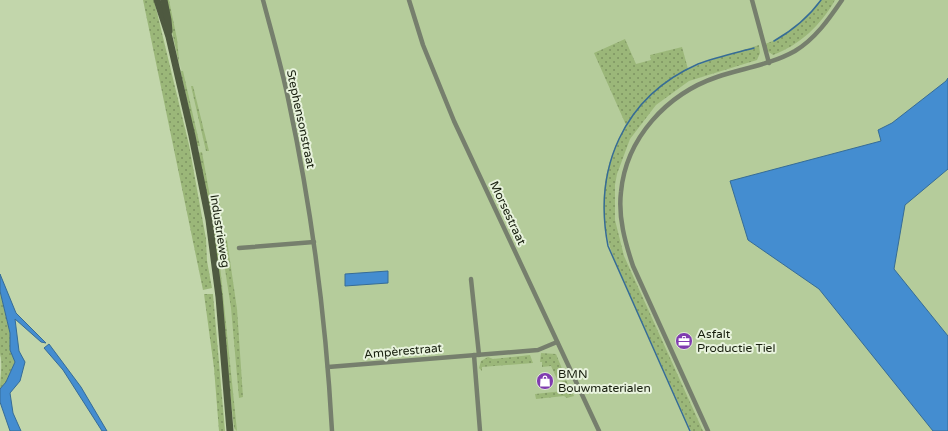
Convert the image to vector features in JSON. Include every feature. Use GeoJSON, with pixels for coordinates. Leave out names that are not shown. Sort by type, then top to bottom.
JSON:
{"type":"FeatureCollection","features":[{"type":"Feature","properties":{"kind":"main road","name":"Industrieweg"},"geometry":{"type":"LineString","coordinates":[[157,0],[169,38],[192,136],[209,220],[219,297],[230,431]]}},
{"type":"Feature","properties":{"kind":"main road","name":"Industrieweg"},"geometry":{"type":"LineString","coordinates":[[164,0],[168,20],[169,38]]}},
{"type":"Feature","properties":{"kind":"street","name":"Stephensonstraat"},"geometry":{"type":"LineString","coordinates":[[263,0],[289,103],[314,242],[328,367],[332,431]]}},
{"type":"Feature","properties":{"kind":"street","name":"Morsestraat"},"geometry":{"type":"LineString","coordinates":[[409,0],[423,45],[454,121],[599,431]]}},
{"type":"Feature","properties":{"kind":"street"},"geometry":{"type":"LineString","coordinates":[[752,0],[769,63]]}},
{"type":"Feature","properties":{"kind":"street"},"geometry":{"type":"LineString","coordinates":[[708,431],[628,252],[622,229],[621,192],[624,174],[631,152],[644,130],[657,113],[675,98],[697,85],[716,77],[769,63],[795,51],[819,31],[842,0]]}},
{"type":"Feature","properties":{"kind":"street"},"geometry":{"type":"LineString","coordinates":[[239,248],[314,242]]}},
{"type":"Feature","properties":{"kind":"street"},"geometry":{"type":"LineString","coordinates":[[471,279],[480,431]]}},
{"type":"Feature","properties":{"kind":"street","name":"Ampèrestraat"},"geometry":{"type":"LineString","coordinates":[[328,367],[538,350],[557,342]]}},
{"type":"Feature","properties":{"kind":"shaded area"},"geometry":{"type":"Polygon","coordinates":[[[143,0],[154,0],[189,145],[206,239],[207,261],[212,288],[203,290],[143,0]]]}},
{"type":"Feature","properties":{"kind":"shaded area"},"geometry":{"type":"Polygon","coordinates":[[[165,0],[169,0],[177,39],[180,67],[165,0]]]}},
{"type":"Feature","properties":{"kind":"shaded area"},"geometry":{"type":"Polygon","coordinates":[[[166,0],[948,0],[948,84],[824,285],[940,431],[234,431],[216,232],[166,0]]]}},
{"type":"Feature","properties":{"kind":"shaded area"},"geometry":{"type":"Polygon","coordinates":[[[821,0],[835,0],[823,18],[809,33],[792,46],[773,55],[766,50],[765,44],[781,37],[803,21],[821,0]]]}},
{"type":"Feature","properties":{"kind":"shaded area"},"geometry":{"type":"Polygon","coordinates":[[[625,39],[636,64],[651,60],[650,55],[682,47],[688,69],[759,45],[760,53],[757,60],[689,81],[656,105],[630,139],[617,174],[615,185],[615,220],[624,256],[703,431],[691,431],[615,261],[605,226],[604,192],[607,175],[611,158],[626,125],[594,53],[625,39]]]}},
{"type":"Feature","properties":{"kind":"shaded area"},"geometry":{"type":"Polygon","coordinates":[[[181,71],[183,71],[200,146],[197,146],[181,71]]]}},
{"type":"Feature","properties":{"kind":"shaded area"},"geometry":{"type":"Polygon","coordinates":[[[191,86],[193,86],[209,151],[206,151],[191,86]]]}},
{"type":"Feature","properties":{"kind":"shaded area"},"geometry":{"type":"Polygon","coordinates":[[[202,152],[217,236],[237,431],[234,428],[218,279],[198,153],[202,152]]]}},
{"type":"Feature","properties":{"kind":"shaded area"},"geometry":{"type":"Polygon","coordinates":[[[948,164],[948,343],[890,270],[902,202],[948,164]]]}},
{"type":"Feature","properties":{"kind":"shaded area"},"geometry":{"type":"Polygon","coordinates":[[[219,196],[224,239],[227,240],[237,309],[243,397],[239,398],[231,308],[214,198],[219,196]]]}},
{"type":"Feature","properties":{"kind":"shaded area"},"geometry":{"type":"Polygon","coordinates":[[[0,291],[10,333],[10,350],[15,362],[6,382],[0,389],[1,358],[0,291]]]}},
{"type":"Feature","properties":{"kind":"shaded area"},"geometry":{"type":"Polygon","coordinates":[[[204,294],[213,294],[225,431],[219,431],[214,368],[204,294]]]}},
{"type":"Feature","properties":{"kind":"shaded area"},"geometry":{"type":"Polygon","coordinates":[[[541,353],[556,354],[565,376],[557,379],[551,366],[542,367],[542,362],[540,362],[541,353]]]}},
{"type":"Feature","properties":{"kind":"shaded area"},"geometry":{"type":"Polygon","coordinates":[[[530,355],[533,363],[482,367],[482,371],[479,368],[481,361],[488,357],[493,359],[530,355]]]}},
{"type":"Feature","properties":{"kind":"shaded area"},"geometry":{"type":"Polygon","coordinates":[[[566,380],[574,396],[567,398],[564,396],[536,399],[535,394],[563,391],[559,383],[566,380]]]}},
{"type":"Feature","properties":{"kind":"water"},"geometry":{"type":"Polygon","coordinates":[[[948,78],[948,169],[905,205],[894,269],[948,336],[948,431],[933,431],[819,289],[748,240],[730,181],[881,141],[878,130],[892,123],[948,78]]]}},
{"type":"Feature","properties":{"kind":"water"},"geometry":{"type":"Polygon","coordinates":[[[388,271],[388,283],[345,286],[345,274],[388,271]]]}},
{"type":"Feature","properties":{"kind":"water"},"geometry":{"type":"Polygon","coordinates":[[[0,274],[16,313],[46,343],[41,342],[15,319],[19,351],[25,362],[20,381],[10,393],[13,413],[21,431],[10,431],[0,402],[0,389],[6,382],[15,362],[10,350],[10,333],[0,291],[0,274]]]}},
{"type":"Feature","properties":{"kind":"water"},"geometry":{"type":"Polygon","coordinates":[[[49,344],[81,387],[107,431],[102,431],[63,370],[44,348],[49,344]]]}},
{"type":"Feature","properties":{"kind":"waterway"},"geometry":{"type":"LineString","coordinates":[[774,41],[800,23],[821,0]]}},
{"type":"Feature","properties":{"kind":"waterway"},"geometry":{"type":"LineString","coordinates":[[690,431],[608,246],[604,217],[605,190],[610,163],[619,138],[633,116],[650,96],[672,78],[698,64],[754,48]]}},
{"type":"Feature","properties":{"kind":"place","name":"Asfalt Productie Tiel"},"geometry":{"type":"Point","coordinates":[684,341]}},
{"type":"Feature","properties":{"kind":"place","name":"BMN Bouwmaterialen"},"geometry":{"type":"Point","coordinates":[545,381]}}]}
